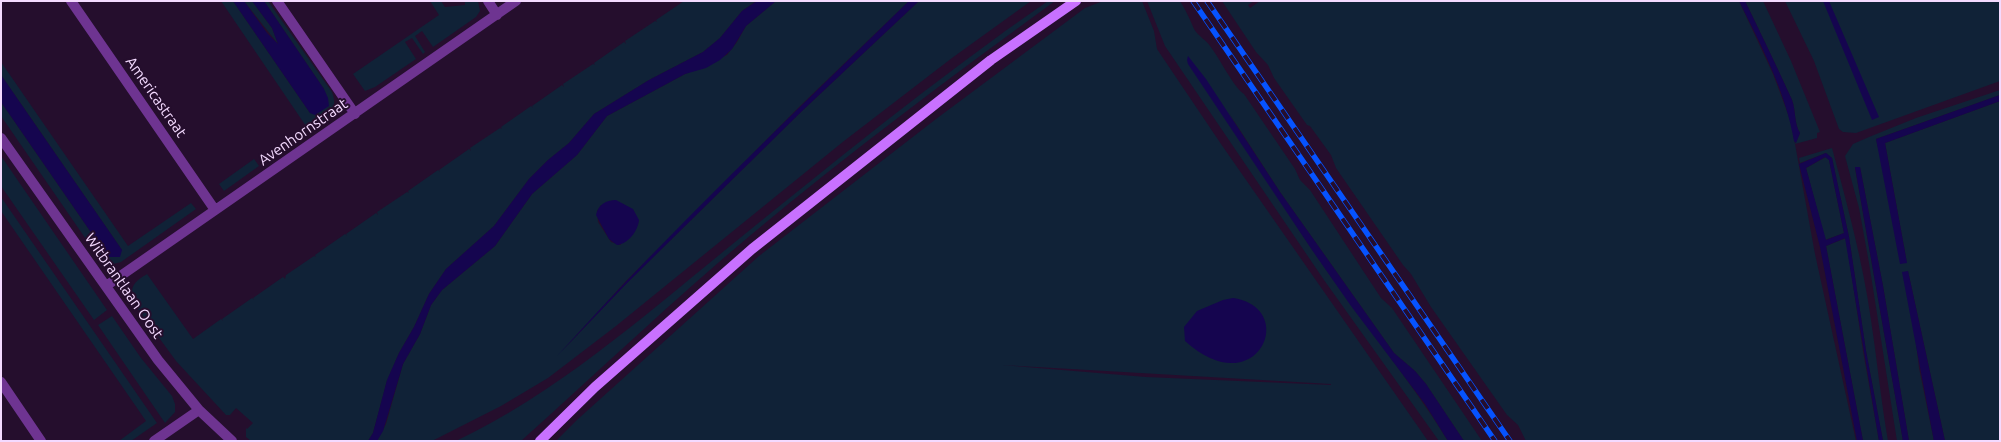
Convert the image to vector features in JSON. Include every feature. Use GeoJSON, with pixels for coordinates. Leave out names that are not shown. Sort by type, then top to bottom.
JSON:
{"type":"FeatureCollection","features":[{"type":"Feature","properties":{"kind":"main road"},"geometry":{"type":"LineString","coordinates":[[540,441],[595,387],[752,249],[991,60],[1076,1]]}},
{"type":"Feature","properties":{"kind":"street","name":"Americastraat"},"geometry":{"type":"LineString","coordinates":[[71,1],[215,210]]}},
{"type":"Feature","properties":{"kind":"street"},"geometry":{"type":"LineString","coordinates":[[277,1],[355,114]]}},
{"type":"Feature","properties":{"kind":"street"},"geometry":{"type":"LineString","coordinates":[[488,1],[497,14]]}},
{"type":"Feature","properties":{"kind":"street","name":"Avenhornstraat"},"geometry":{"type":"LineString","coordinates":[[106,286],[516,1]]}},
{"type":"Feature","properties":{"kind":"street","name":"Witbrantlaan Oost"},"geometry":{"type":"LineString","coordinates":[[1,138],[158,360],[199,410],[232,441]]}},
{"type":"Feature","properties":{"kind":"street"},"geometry":{"type":"LineString","coordinates":[[1,382],[41,441]]}},
{"type":"Feature","properties":{"kind":"street"},"geometry":{"type":"LineString","coordinates":[[154,441],[199,410]]}},
{"type":"Feature","properties":{"kind":"shaded area"},"geometry":{"type":"Polygon","coordinates":[[[221,1],[233,1],[310,113],[324,89],[264,1],[268,1],[332,92],[334,105],[332,111],[325,120],[310,132],[221,1]]]}},
{"type":"Feature","properties":{"kind":"shaded area"},"geometry":{"type":"Polygon","coordinates":[[[233,1],[244,1],[267,33],[278,44],[272,28],[252,1],[264,1],[324,89],[329,106],[315,115],[310,113],[233,1]]]}},
{"type":"Feature","properties":{"kind":"shaded area"},"geometry":{"type":"Polygon","coordinates":[[[244,1],[252,1],[272,28],[278,44],[244,1]]]}},
{"type":"Feature","properties":{"kind":"shaded area"},"geometry":{"type":"Polygon","coordinates":[[[430,1],[441,1],[445,7],[465,5],[465,1],[478,1],[480,11],[476,17],[433,47],[422,31],[415,36],[425,52],[423,54],[412,38],[405,42],[416,59],[375,87],[365,91],[353,74],[439,15],[430,1]]]}},
{"type":"Feature","properties":{"kind":"shaded area"},"geometry":{"type":"Polygon","coordinates":[[[684,1],[756,1],[742,11],[720,38],[703,52],[649,80],[594,114],[569,143],[529,179],[494,226],[446,269],[429,294],[414,327],[399,353],[387,381],[373,433],[368,441],[251,441],[246,437],[246,428],[253,423],[236,408],[230,415],[226,415],[176,361],[133,302],[135,300],[132,291],[134,284],[147,274],[193,339],[221,319],[223,321],[222,319],[252,298],[254,300],[253,298],[283,277],[285,279],[286,275],[314,256],[316,257],[315,255],[345,234],[347,236],[346,234],[376,213],[378,215],[377,212],[407,192],[409,193],[408,191],[438,170],[440,172],[439,170],[469,149],[471,151],[470,148],[500,128],[502,129],[501,127],[531,106],[533,108],[532,106],[562,85],[564,87],[563,84],[593,64],[595,65],[594,63],[624,42],[626,44],[625,41],[655,21],[657,22],[656,20],[684,1]]]}},
{"type":"Feature","properties":{"kind":"shaded area"},"geometry":{"type":"Polygon","coordinates":[[[757,1],[776,1],[746,26],[732,49],[720,60],[706,68],[685,74],[607,116],[577,155],[532,194],[495,246],[442,290],[431,305],[420,334],[403,364],[383,431],[377,441],[368,441],[373,433],[387,380],[399,353],[414,327],[429,294],[446,269],[494,226],[529,179],[569,143],[594,114],[649,80],[703,52],[720,38],[742,11],[757,1]]]}},
{"type":"Feature","properties":{"kind":"shaded area"},"geometry":{"type":"Polygon","coordinates":[[[776,1],[909,1],[798,108],[625,282],[562,351],[626,284],[802,111],[919,1],[1031,1],[952,58],[844,141],[616,326],[548,378],[501,406],[432,441],[377,441],[386,424],[403,364],[420,334],[431,305],[442,290],[495,246],[532,194],[577,155],[607,116],[685,74],[727,55],[746,26],[776,1]],[[601,205],[597,211],[598,222],[611,242],[621,245],[601,205]]]}},
{"type":"Feature","properties":{"kind":"shaded area"},"geometry":{"type":"Polygon","coordinates":[[[909,1],[919,1],[802,111],[626,284],[557,356],[686,220],[909,1]]]}},
{"type":"Feature","properties":{"kind":"shaded area"},"geometry":{"type":"Polygon","coordinates":[[[1048,1],[1055,1],[902,115],[752,234],[664,310],[521,441],[456,441],[528,401],[595,354],[883,123],[1048,1]]]}},
{"type":"Feature","properties":{"kind":"shaded area"},"geometry":{"type":"Polygon","coordinates":[[[1103,1],[1142,1],[1154,31],[1157,49],[1428,441],[556,441],[759,256],[936,119],[1085,8],[1103,1]],[[1002,365],[1146,377],[1331,384],[1002,365]]]}},
{"type":"Feature","properties":{"kind":"shaded area"},"geometry":{"type":"Polygon","coordinates":[[[1147,1],[1180,1],[1194,29],[1214,51],[1236,86],[1244,94],[1295,169],[1300,180],[1310,190],[1381,298],[1392,308],[1482,441],[1464,441],[1426,384],[1415,371],[1394,353],[1280,192],[1229,113],[1281,201],[1330,276],[1416,393],[1448,441],[1439,441],[1324,280],[1165,46],[1147,1]]]}},
{"type":"Feature","properties":{"kind":"shaded area"},"geometry":{"type":"Polygon","coordinates":[[[1222,1],[1254,1],[1248,5],[1250,8],[1260,1],[1739,1],[1773,74],[1791,122],[1815,254],[1856,441],[1526,441],[1518,425],[1507,415],[1431,307],[1411,274],[1336,168],[1331,155],[1310,126],[1307,125],[1274,78],[1268,65],[1256,52],[1222,1]]]}},
{"type":"Feature","properties":{"kind":"shaded area"},"geometry":{"type":"Polygon","coordinates":[[[1739,1],[1745,1],[1792,100],[1800,133],[1796,143],[1779,87],[1739,1]]]}},
{"type":"Feature","properties":{"kind":"shaded area"},"geometry":{"type":"Polygon","coordinates":[[[1745,1],[1763,1],[1791,61],[1820,132],[1817,133],[1817,138],[1795,144],[1800,133],[1792,100],[1745,1]]]}},
{"type":"Feature","properties":{"kind":"shaded area"},"geometry":{"type":"Polygon","coordinates":[[[1785,1],[2000,1],[2000,81],[1856,133],[1843,132],[1839,129],[1814,61],[1785,1]]]}},
{"type":"Feature","properties":{"kind":"shaded area"},"geometry":{"type":"Polygon","coordinates":[[[1823,1],[1829,1],[1879,117],[1872,120],[1823,1]]]}},
{"type":"Feature","properties":{"kind":"shaded area"},"geometry":{"type":"Polygon","coordinates":[[[1188,56],[1206,79],[1280,192],[1394,353],[1415,371],[1426,384],[1464,441],[1448,441],[1425,404],[1351,306],[1188,64],[1188,56]]]}},
{"type":"Feature","properties":{"kind":"shaded area"},"geometry":{"type":"Polygon","coordinates":[[[1,62],[128,246],[191,203],[196,209],[121,262],[109,265],[101,261],[1,116],[1,102],[108,257],[122,250],[1,75],[1,62]]]}},
{"type":"Feature","properties":{"kind":"shaded area"},"geometry":{"type":"Polygon","coordinates":[[[1,75],[122,250],[120,257],[108,257],[1,102],[1,75]]]}},
{"type":"Feature","properties":{"kind":"shaded area"},"geometry":{"type":"Polygon","coordinates":[[[2000,90],[2000,95],[1876,139],[1907,263],[1885,143],[2000,101],[2000,441],[1945,441],[1908,271],[1919,368],[1934,441],[1909,441],[1883,286],[1860,167],[1855,168],[1903,441],[1897,441],[1859,208],[1845,156],[1853,144],[1869,137],[1916,118],[2000,90]]]}},
{"type":"Feature","properties":{"kind":"shaded area"},"geometry":{"type":"Polygon","coordinates":[[[2000,95],[2000,101],[1885,143],[1907,263],[1900,264],[1876,139],[2000,95]]]}},
{"type":"Feature","properties":{"kind":"shaded area"},"geometry":{"type":"Polygon","coordinates":[[[1832,148],[1864,277],[1888,441],[1883,441],[1866,351],[1849,237],[1832,158],[1826,153],[1800,163],[1799,158],[1832,148]]]}},
{"type":"Feature","properties":{"kind":"shaded area"},"geometry":{"type":"Polygon","coordinates":[[[1826,153],[1832,158],[1849,237],[1866,351],[1883,441],[1879,441],[1845,238],[1826,246],[1863,441],[1857,441],[1820,247],[1799,164],[1826,153]],[[1825,157],[1806,168],[1826,240],[1844,233],[1829,160],[1825,157]]]}},
{"type":"Feature","properties":{"kind":"shaded area"},"geometry":{"type":"Polygon","coordinates":[[[1,156],[107,310],[94,320],[1,186],[1,156]]]}},
{"type":"Feature","properties":{"kind":"shaded area"},"geometry":{"type":"Polygon","coordinates":[[[1826,157],[1829,160],[1844,233],[1825,240],[1806,168],[1826,157]]]}},
{"type":"Feature","properties":{"kind":"shaded area"},"geometry":{"type":"Polygon","coordinates":[[[254,159],[259,166],[224,191],[219,184],[254,159]]]}},
{"type":"Feature","properties":{"kind":"shaded area"},"geometry":{"type":"Polygon","coordinates":[[[1855,167],[1860,167],[1883,286],[1909,441],[1903,441],[1855,167]]]}},
{"type":"Feature","properties":{"kind":"shaded area"},"geometry":{"type":"Polygon","coordinates":[[[1,197],[157,423],[131,441],[119,441],[146,421],[1,211],[1,197]]]}},
{"type":"Feature","properties":{"kind":"shaded area"},"geometry":{"type":"Polygon","coordinates":[[[616,200],[633,209],[639,220],[632,236],[625,242],[617,245],[609,239],[596,215],[603,204],[616,200]]]}},
{"type":"Feature","properties":{"kind":"shaded area"},"geometry":{"type":"Polygon","coordinates":[[[1846,238],[1879,441],[1863,441],[1826,246],[1846,238]]]}},
{"type":"Feature","properties":{"kind":"shaded area"},"geometry":{"type":"Polygon","coordinates":[[[1908,271],[1945,441],[1934,441],[1902,272],[1908,271]]]}},
{"type":"Feature","properties":{"kind":"shaded area"},"geometry":{"type":"Polygon","coordinates":[[[1233,298],[1253,305],[1264,318],[1266,333],[1261,348],[1249,359],[1232,363],[1210,358],[1185,341],[1184,327],[1197,311],[1223,300],[1233,298]]]}},
{"type":"Feature","properties":{"kind":"shaded area"},"geometry":{"type":"Polygon","coordinates":[[[112,316],[141,358],[172,396],[175,412],[165,423],[98,325],[112,316]]]}},
{"type":"Feature","properties":{"kind":"railway"},"geometry":{"type":"LineString","coordinates":[[1193,1],[1495,441]]}},
{"type":"Feature","properties":{"kind":"railway"},"geometry":{"type":"LineString","coordinates":[[1207,1],[1510,441]]}}]}
